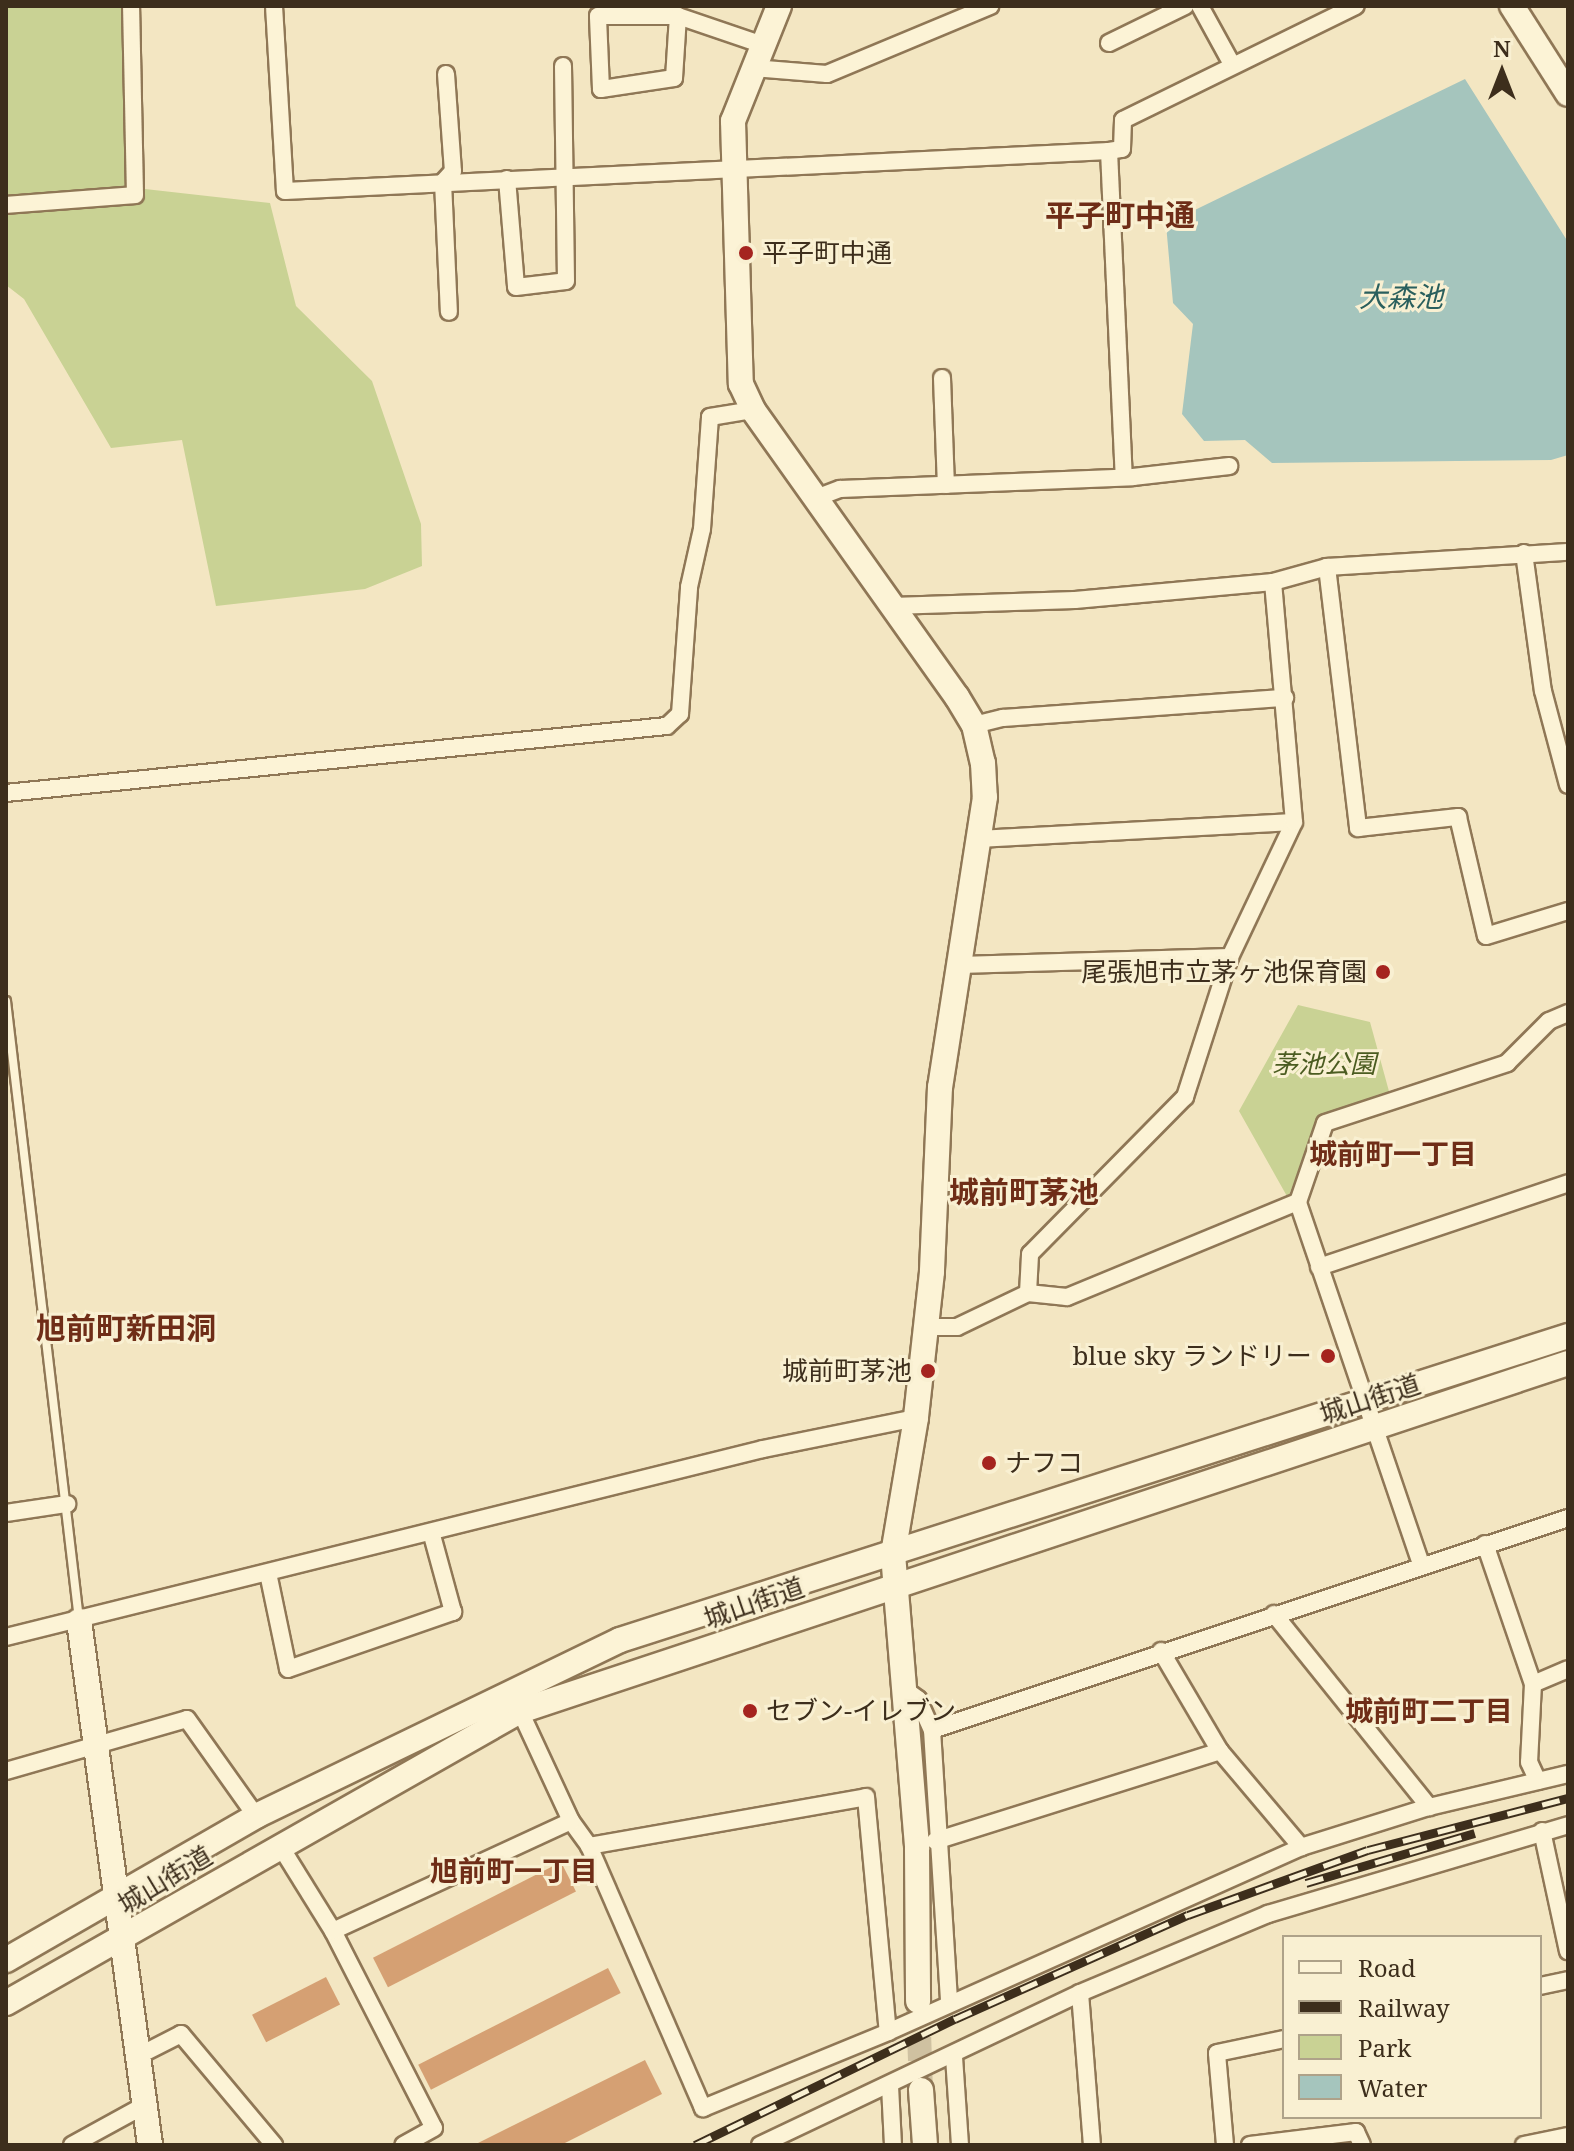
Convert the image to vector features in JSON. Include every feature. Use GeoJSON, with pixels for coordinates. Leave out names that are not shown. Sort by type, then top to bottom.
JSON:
{"type":"FeatureCollection","features":[{"type":"Feature","properties":{"kind":"street"},"geometry":{"type":"LineString","coordinates":[[6,205],[135,195],[131,6]]}},
{"type":"Feature","properties":{"kind":"street"},"geometry":{"type":"LineString","coordinates":[[274,6],[285,191],[1122,149],[1123,120],[1356,6]]}},
{"type":"Feature","properties":{"kind":"street"},"geometry":{"type":"LineString","coordinates":[[779,6],[733,121],[741,384],[753,410],[974,725],[985,797],[940,1087],[926,1327],[916,1418],[893,1554],[907,1691],[917,1849],[918,2001]]}},
{"type":"Feature","properties":{"kind":"street"},"geometry":{"type":"LineString","coordinates":[[753,68],[827,74],[990,6]]}},
{"type":"Feature","properties":{"kind":"street"},"geometry":{"type":"LineString","coordinates":[[1109,43],[1185,6]]}},
{"type":"Feature","properties":{"kind":"street"},"geometry":{"type":"LineString","coordinates":[[1200,6],[1233,66]]}},
{"type":"Feature","properties":{"kind":"street"},"geometry":{"type":"LineString","coordinates":[[1512,6],[1568,94]]}},
{"type":"Feature","properties":{"kind":"street"},"geometry":{"type":"LineString","coordinates":[[678,16],[674,78],[601,89],[598,16],[678,16],[763,45]]}},
{"type":"Feature","properties":{"kind":"street"},"geometry":{"type":"LineString","coordinates":[[507,179],[516,287],[566,281],[563,66]]}},
{"type":"Feature","properties":{"kind":"street"},"geometry":{"type":"LineString","coordinates":[[446,74],[453,171],[443,182],[449,312]]}},
{"type":"Feature","properties":{"kind":"street"},"geometry":{"type":"LineString","coordinates":[[1109,151],[1124,477]]}},
{"type":"Feature","properties":{"kind":"street"},"geometry":{"type":"LineString","coordinates":[[942,378],[946,485]]}},
{"type":"Feature","properties":{"kind":"street"},"geometry":{"type":"LineString","coordinates":[[6,793],[667,726],[680,714],[689,587],[702,529],[710,417],[753,410]]}},
{"type":"Feature","properties":{"kind":"street"},"geometry":{"type":"LineString","coordinates":[[816,498],[840,489],[1124,477],[1229,466]]}},
{"type":"Feature","properties":{"kind":"street"},"geometry":{"type":"LineString","coordinates":[[892,606],[1075,600],[1273,582],[1327,567],[1568,552]]}},
{"type":"Feature","properties":{"kind":"street"},"geometry":{"type":"LineString","coordinates":[[1524,553],[1543,691],[1568,785]]}},
{"type":"Feature","properties":{"kind":"street"},"geometry":{"type":"LineString","coordinates":[[1327,567],[1358,828],[1458,817],[1486,936],[1568,911]]}},
{"type":"Feature","properties":{"kind":"street"},"geometry":{"type":"LineString","coordinates":[[1028,1293],[1030,1254],[1185,1097],[1230,957],[1294,822],[1273,582]]}},
{"type":"Feature","properties":{"kind":"street"},"geometry":{"type":"LineString","coordinates":[[974,725],[1003,718],[1285,698]]}},
{"type":"Feature","properties":{"kind":"street"},"geometry":{"type":"LineString","coordinates":[[978,839],[1294,822]]}},
{"type":"Feature","properties":{"kind":"street"},"geometry":{"type":"LineString","coordinates":[[959,965],[1230,957]]}},
{"type":"Feature","properties":{"kind":"street"},"geometry":{"type":"LineString","coordinates":[[1421,1564],[1298,1202],[1325,1123],[1507,1063],[1549,1021],[1568,1013]]}},
{"type":"Feature","properties":{"kind":"street"},"geometry":{"type":"LineString","coordinates":[[1319,1267],[1568,1183]]}},
{"type":"Feature","properties":{"kind":"street"},"geometry":{"type":"LineString","coordinates":[[926,1327],[957,1327],[1028,1293],[1067,1297],[1298,1202]]}},
{"type":"Feature","properties":{"kind":"street","name":"城山街道"},"geometry":{"type":"LineString","coordinates":[[6,1960],[256,1816],[620,1640],[1365,1404],[1568,1336]]}},
{"type":"Feature","properties":{"kind":"street","name":"城山街道"},"geometry":{"type":"LineString","coordinates":[[6,2003],[279,1844],[520,1711],[1568,1363]]}},
{"type":"Feature","properties":{"kind":"street"},"geometry":{"type":"LineString","coordinates":[[6,1637],[432,1535],[763,1449],[916,1418]]}},
{"type":"Feature","properties":{"kind":"street"},"geometry":{"type":"LineString","coordinates":[[6,1513],[67,1504]]}},
{"type":"Feature","properties":{"kind":"street"},"geometry":{"type":"LineString","coordinates":[[932,1730],[1421,1564],[1568,1518]]}},
{"type":"Feature","properties":{"kind":"street"},"geometry":{"type":"LineString","coordinates":[[268,1573],[288,1669],[453,1612],[432,1535]]}},
{"type":"Feature","properties":{"kind":"street"},"geometry":{"type":"LineString","coordinates":[[1485,1544],[1533,1684],[1529,1762],[1538,1781]]}},
{"type":"Feature","properties":{"kind":"street"},"geometry":{"type":"LineString","coordinates":[[1274,1614],[1429,1807]]}},
{"type":"Feature","properties":{"kind":"street"},"geometry":{"type":"LineString","coordinates":[[79,1621],[92,1743],[140,2055],[150,2145]]}},
{"type":"Feature","properties":{"kind":"street"},"geometry":{"type":"LineString","coordinates":[[1161,1651],[1220,1751],[1301,1847]]}},
{"type":"Feature","properties":{"kind":"street"},"geometry":{"type":"LineString","coordinates":[[1533,1684],[1568,1669]]}},
{"type":"Feature","properties":{"kind":"street"},"geometry":{"type":"LineString","coordinates":[[907,1691],[918,1699],[932,1730],[935,1841],[949,2002]]}},
{"type":"Feature","properties":{"kind":"street"},"geometry":{"type":"LineString","coordinates":[[520,1711],[571,1821],[589,1846],[703,2108],[888,2032],[949,2002],[1301,1847],[1429,1807],[1568,1774]]}},
{"type":"Feature","properties":{"kind":"street"},"geometry":{"type":"LineString","coordinates":[[6,1771],[92,1743],[187,1719],[256,1816]]}},
{"type":"Feature","properties":{"kind":"street"},"geometry":{"type":"LineString","coordinates":[[935,1841],[1220,1751]]}},
{"type":"Feature","properties":{"kind":"street"},"geometry":{"type":"LineString","coordinates":[[589,1846],[866,1797],[888,2032]]}},
{"type":"Feature","properties":{"kind":"street"},"geometry":{"type":"LineString","coordinates":[[333,1931],[571,1821]]}},
{"type":"Feature","properties":{"kind":"street"},"geometry":{"type":"LineString","coordinates":[[763,2144],[954,2057],[1080,1993],[1268,1914],[1568,1825]]}},
{"type":"Feature","properties":{"kind":"street"},"geometry":{"type":"LineString","coordinates":[[1542,1831],[1568,1951]]}},
{"type":"Feature","properties":{"kind":"street"},"geometry":{"type":"LineString","coordinates":[[279,1844],[333,1931],[434,2128],[403,2145]]}},
{"type":"Feature","properties":{"kind":"street"},"geometry":{"type":"LineString","coordinates":[[1542,1986],[1568,1980]]}},
{"type":"Feature","properties":{"kind":"street"},"geometry":{"type":"LineString","coordinates":[[1080,1993],[1092,2145]]}},
{"type":"Feature","properties":{"kind":"street"},"geometry":{"type":"LineString","coordinates":[[140,2055],[181,2034],[274,2145]]}},
{"type":"Feature","properties":{"kind":"street"},"geometry":{"type":"LineString","coordinates":[[1225,2145],[1217,2053],[1282,2039]]}},
{"type":"Feature","properties":{"kind":"street"},"geometry":{"type":"LineString","coordinates":[[954,2057],[960,2145]]}},
{"type":"Feature","properties":{"kind":"street"},"geometry":{"type":"LineString","coordinates":[[890,2086],[893,2145]]}},
{"type":"Feature","properties":{"kind":"street"},"geometry":{"type":"LineString","coordinates":[[921,2090],[925,2145]]}},
{"type":"Feature","properties":{"kind":"street"},"geometry":{"type":"LineString","coordinates":[[72,2145],[145,2105]]}},
{"type":"Feature","properties":{"kind":"street"},"geometry":{"type":"LineString","coordinates":[[1250,2145],[1356,2132],[1362,2145]]}},
{"type":"Feature","properties":{"kind":"street"},"geometry":{"type":"LineString","coordinates":[[1524,2145],[1568,2136]]}},
{"type":"Feature","properties":{"kind":"lane"},"geometry":{"type":"LineString","coordinates":[[6,1001],[79,1621]]}},
{"type":"Feature","properties":{"kind":"green space"},"geometry":{"type":"Polygon","coordinates":[[[6,6],[128,6],[145,189],[270,203],[296,306],[372,381],[421,524],[422,566],[365,589],[216,606],[182,440],[111,448],[24,299],[6,285],[6,6]]]}},
{"type":"Feature","properties":{"kind":"green space","name":"茅池公園"},"geometry":{"type":"Polygon","coordinates":[[[1298,1005],[1370,1022],[1390,1095],[1317,1121],[1288,1198],[1239,1111],[1298,1005]]]}},
{"type":"Feature","properties":{"kind":"water","name":"大森池"},"geometry":{"type":"Polygon","coordinates":[[[1465,79],[1568,242],[1568,455],[1551,460],[1272,463],[1245,440],[1204,441],[1182,414],[1193,324],[1173,303],[1166,224],[1465,79]]]}},
{"type":"Feature","properties":{"kind":"building"},"geometry":{"type":"Polygon","coordinates":[[[561,1862],[576,1891],[388,1987],[373,1958],[561,1862]]]}},
{"type":"Feature","properties":{"kind":"building"},"geometry":{"type":"Polygon","coordinates":[[[608,1968],[621,1993],[431,2090],[418,2065],[608,1968]]]}},
{"type":"Feature","properties":{"kind":"building"},"geometry":{"type":"Polygon","coordinates":[[[326,1977],[340,2005],[266,2042],[252,2015],[326,1977]]]}},
{"type":"Feature","properties":{"kind":"building"},"geometry":{"type":"Polygon","coordinates":[[[645,2060],[662,2094],[561,2145],[474,2145],[645,2060]]]}},
{"type":"Feature","properties":{"kind":"tunnel"},"geometry":{"type":"LineString","coordinates":[[918,2001],[921,2090]]}},
{"type":"Feature","properties":{"kind":"railway"},"geometry":{"type":"LineString","coordinates":[[695,2145],[955,2019],[1188,1915],[1368,1850],[1568,1798]]}},
{"type":"Feature","properties":{"kind":"railway"},"geometry":{"type":"LineString","coordinates":[[1306,1883],[1475,1833]]}},
{"type":"Feature","properties":{"kind":"place","name":"平子町中通"},"geometry":{"type":"Point","coordinates":[746,253]}},
{"type":"Feature","properties":{"kind":"place","name":"尾張旭市立茅ヶ池保育園"},"geometry":{"type":"Point","coordinates":[1383,972]}},
{"type":"Feature","properties":{"kind":"place","name":"blue sky ランドリー"},"geometry":{"type":"Point","coordinates":[1328,1356]}},
{"type":"Feature","properties":{"kind":"place","name":"城前町茅池"},"geometry":{"type":"Point","coordinates":[928,1371]}},
{"type":"Feature","properties":{"kind":"place","name":"ナフコ"},"geometry":{"type":"Point","coordinates":[989,1463]}},
{"type":"Feature","properties":{"kind":"place","name":"セブン-イレブン"},"geometry":{"type":"Point","coordinates":[750,1711]}},
{"type":"Feature","properties":{"kind":"district","name":"平子町中通"},"geometry":{"type":"Point","coordinates":[1120,215]}},
{"type":"Feature","properties":{"kind":"district","name":"城前町一丁目"},"geometry":{"type":"Point","coordinates":[1393,1153]}},
{"type":"Feature","properties":{"kind":"district","name":"城前町茅池"},"geometry":{"type":"Point","coordinates":[1024,1192]}},
{"type":"Feature","properties":{"kind":"district","name":"旭前町新田洞"},"geometry":{"type":"Point","coordinates":[126,1328]}},
{"type":"Feature","properties":{"kind":"district","name":"城前町二丁目"},"geometry":{"type":"Point","coordinates":[1429,1710]}},
{"type":"Feature","properties":{"kind":"district","name":"旭前町一丁目"},"geometry":{"type":"Point","coordinates":[514,1870]}}]}
